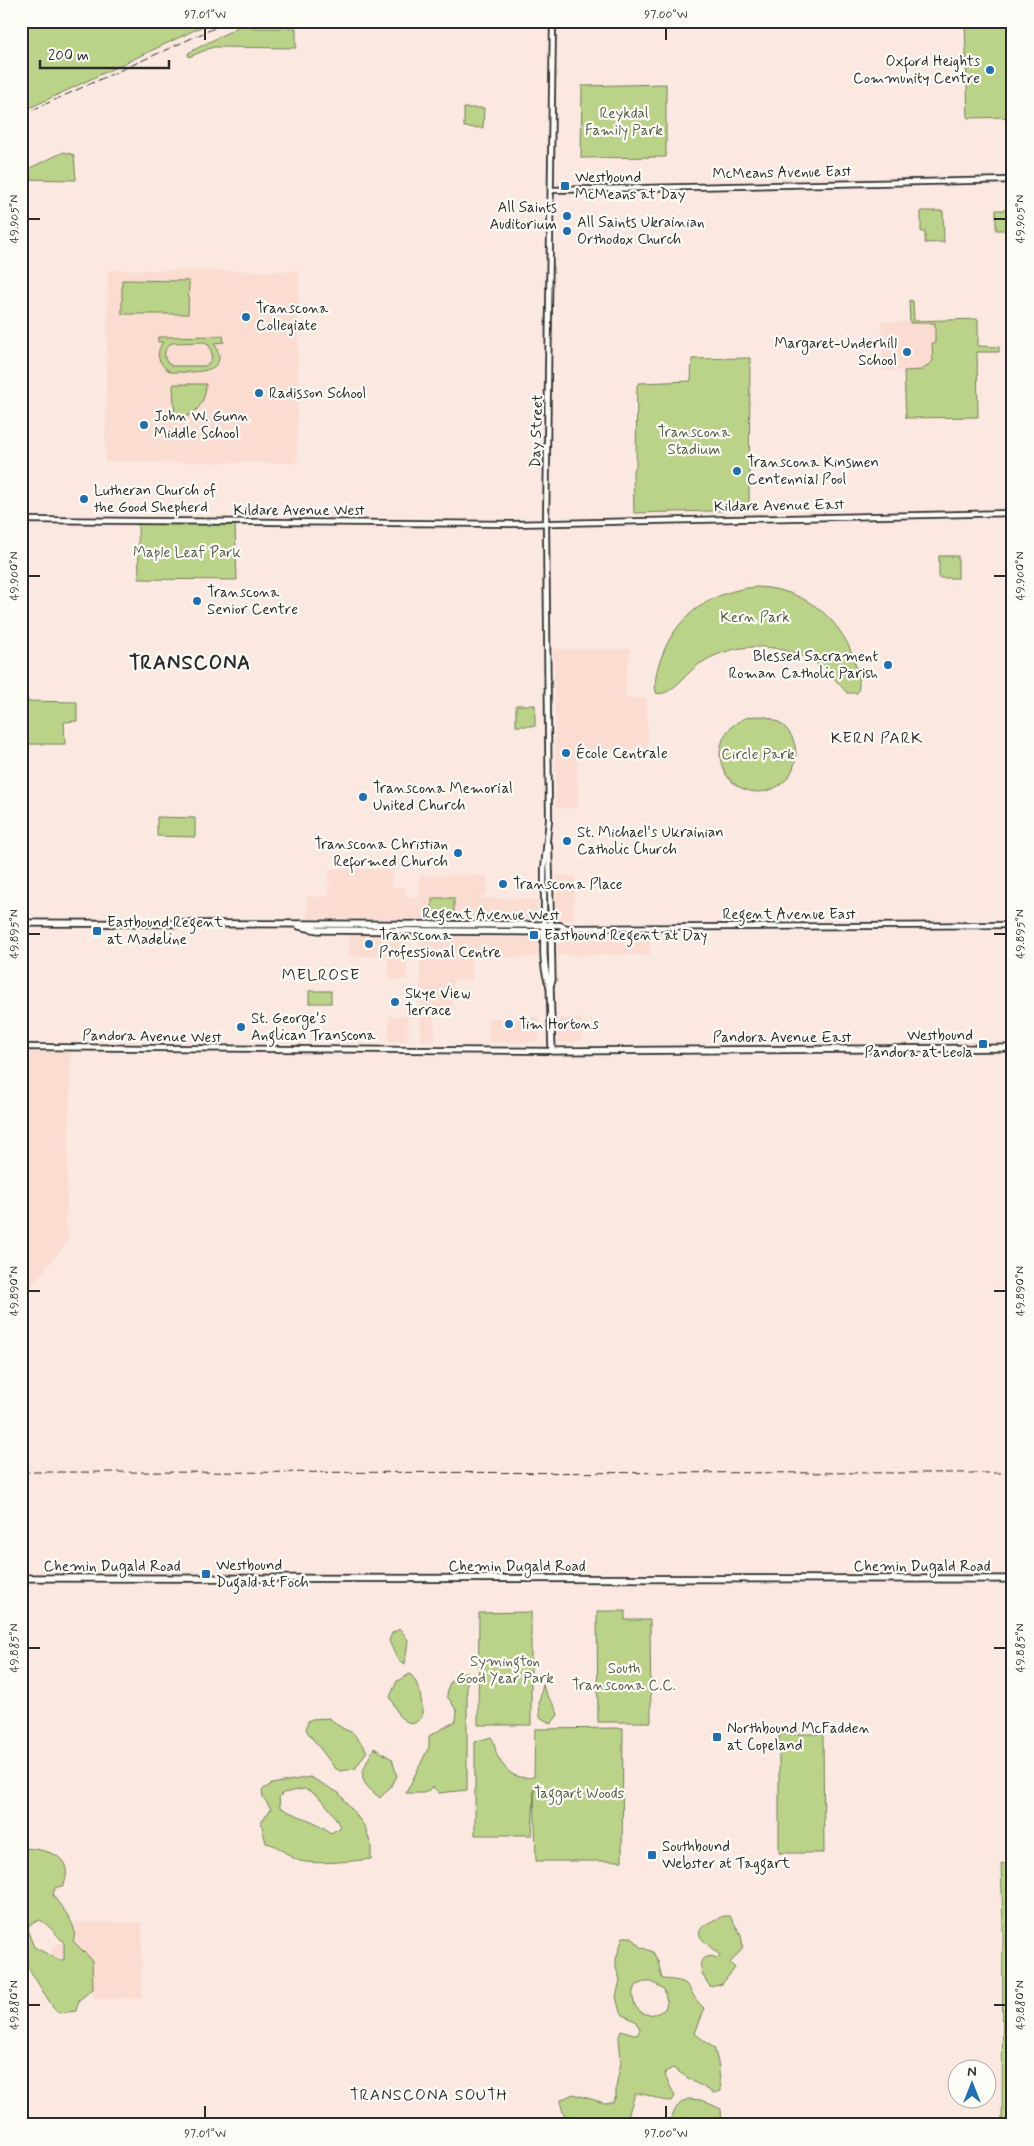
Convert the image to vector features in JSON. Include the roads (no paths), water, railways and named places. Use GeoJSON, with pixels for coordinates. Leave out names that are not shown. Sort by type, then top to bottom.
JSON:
{"type":"FeatureCollection","features":[{"type":"Feature","properties":{"kind":"main road","name":"Regent Avenue West"},"geometry":{"type":"LineString","coordinates":[[21,923],[299,926],[318,930],[548,929]]}},
{"type":"Feature","properties":{"kind":"main road","name":"Day Street"},"geometry":{"type":"LineString","coordinates":[[548,929],[552,980],[550,986],[552,1051]]}},
{"type":"Feature","properties":{"kind":"main road","name":"Pandora Avenue East"},"geometry":{"type":"LineString","coordinates":[[552,1051],[1013,1048]]}},
{"type":"Feature","properties":{"kind":"main road","name":"Chemin Dugald Road"},"geometry":{"type":"LineString","coordinates":[[21,1578],[1013,1579]]}},
{"type":"Feature","properties":{"kind":"street","name":"Day Street"},"geometry":{"type":"LineString","coordinates":[[548,929],[546,524],[553,21]]}},
{"type":"Feature","properties":{"kind":"street","name":"McMeans Avenue East"},"geometry":{"type":"LineString","coordinates":[[551,190],[1013,180]]}},
{"type":"Feature","properties":{"kind":"street","name":"Kildare Avenue East"},"geometry":{"type":"LineString","coordinates":[[546,524],[1013,513]]}},
{"type":"Feature","properties":{"kind":"street","name":"Kildare Avenue West"},"geometry":{"type":"LineString","coordinates":[[21,520],[546,524]]}},
{"type":"Feature","properties":{"kind":"street","name":"Regent Avenue East"},"geometry":{"type":"LineString","coordinates":[[566,928],[1013,925]]}},
{"type":"Feature","properties":{"kind":"street","name":"Regent Avenue West"},"geometry":{"type":"LineString","coordinates":[[548,929],[560,932],[566,928]]}},
{"type":"Feature","properties":{"kind":"street","name":"Pandora Avenue West"},"geometry":{"type":"LineString","coordinates":[[21,1047],[552,1051]]}},
{"type":"Feature","properties":{"kind":"railway"},"geometry":{"type":"LineString","coordinates":[[21,115],[230,21]]}},
{"type":"Feature","properties":{"kind":"railway"},"geometry":{"type":"LineString","coordinates":[[21,1472],[1013,1473]]}},
{"type":"Feature","properties":{"kind":"place","name":"Oxford Heights Community Centre"},"geometry":{"type":"Point","coordinates":[990,70]}},
{"type":"Feature","properties":{"kind":"place","name":"Westbound McMeans at Day"},"geometry":{"type":"Point","coordinates":[565,186]}},
{"type":"Feature","properties":{"kind":"place","name":"All Saints Auditorium"},"geometry":{"type":"Point","coordinates":[567,216]}},
{"type":"Feature","properties":{"kind":"place","name":"All Saints Ukrainian Orthodox Church"},"geometry":{"type":"Point","coordinates":[567,231]}},
{"type":"Feature","properties":{"kind":"place","name":"Transcona Collegiate"},"geometry":{"type":"Point","coordinates":[246,317]}},
{"type":"Feature","properties":{"kind":"place","name":"Margaret-Underhill School"},"geometry":{"type":"Point","coordinates":[907,352]}},
{"type":"Feature","properties":{"kind":"place","name":"Radisson School"},"geometry":{"type":"Point","coordinates":[259,393]}},
{"type":"Feature","properties":{"kind":"place","name":"John W. Gunn Middle School"},"geometry":{"type":"Point","coordinates":[144,425]}},
{"type":"Feature","properties":{"kind":"place","name":"Transcona Kinsmen Centennial Pool"},"geometry":{"type":"Point","coordinates":[737,471]}},
{"type":"Feature","properties":{"kind":"place","name":"Lutheran Church of the Good Shepherd"},"geometry":{"type":"Point","coordinates":[84,499]}},
{"type":"Feature","properties":{"kind":"place","name":"Transcona Senior Centre"},"geometry":{"type":"Point","coordinates":[197,601]}},
{"type":"Feature","properties":{"kind":"place","name":"Blessed Sacrament Roman Catholic Parish"},"geometry":{"type":"Point","coordinates":[888,665]}},
{"type":"Feature","properties":{"kind":"place","name":"École Centrale"},"geometry":{"type":"Point","coordinates":[566,753]}},
{"type":"Feature","properties":{"kind":"place","name":"Transcona Memorial United Church"},"geometry":{"type":"Point","coordinates":[363,797]}},
{"type":"Feature","properties":{"kind":"place","name":"St. Michael's Ukrainian Catholic Church"},"geometry":{"type":"Point","coordinates":[567,841]}},
{"type":"Feature","properties":{"kind":"place","name":"Transcona Christian Reformed Church"},"geometry":{"type":"Point","coordinates":[458,853]}},
{"type":"Feature","properties":{"kind":"place","name":"Transcona Place"},"geometry":{"type":"Point","coordinates":[503,884]}},
{"type":"Feature","properties":{"kind":"place","name":"Eastbound Regent at Madeline"},"geometry":{"type":"Point","coordinates":[97,931]}},
{"type":"Feature","properties":{"kind":"place","name":"Eastbound Regent at Day"},"geometry":{"type":"Point","coordinates":[534,935]}},
{"type":"Feature","properties":{"kind":"place","name":"Transcona Professional Centre"},"geometry":{"type":"Point","coordinates":[369,944]}},
{"type":"Feature","properties":{"kind":"place","name":"Skye View Terrace"},"geometry":{"type":"Point","coordinates":[395,1002]}},
{"type":"Feature","properties":{"kind":"place","name":"Tim Hortons"},"geometry":{"type":"Point","coordinates":[509,1024]}},
{"type":"Feature","properties":{"kind":"place","name":"St. George's Anglican Transcona"},"geometry":{"type":"Point","coordinates":[241,1027]}},
{"type":"Feature","properties":{"kind":"place","name":"Westbound Pandora at Leola"},"geometry":{"type":"Point","coordinates":[983,1044]}},
{"type":"Feature","properties":{"kind":"place","name":"Westbound Dugald at Foch"},"geometry":{"type":"Point","coordinates":[206,1574]}},
{"type":"Feature","properties":{"kind":"place","name":"Northbound McFadden at Copeland"},"geometry":{"type":"Point","coordinates":[717,1737]}},
{"type":"Feature","properties":{"kind":"place","name":"Southbound Webster at Taggart"},"geometry":{"type":"Point","coordinates":[652,1855]}},
{"type":"Feature","properties":{"kind":"district","name":"TRANSCONA"},"geometry":{"type":"Point","coordinates":[190,662]}},
{"type":"Feature","properties":{"kind":"district","name":"KERN PARK"},"geometry":{"type":"Point","coordinates":[877,737]}},
{"type":"Feature","properties":{"kind":"district","name":"MELROSE"},"geometry":{"type":"Point","coordinates":[321,974]}},
{"type":"Feature","properties":{"kind":"district","name":"TRANSCONA SOUTH"},"geometry":{"type":"Point","coordinates":[429,2094]}},
{"type":"Feature","properties":{"kind":"park label","name":"Reykdal Family Park"},"geometry":{"type":"Point","coordinates":[624,122]}},
{"type":"Feature","properties":{"kind":"park label","name":"Transcona Stadium"},"geometry":{"type":"Point","coordinates":[694,440]}},
{"type":"Feature","properties":{"kind":"park label","name":"Maple Leaf Park"},"geometry":{"type":"Point","coordinates":[187,552]}},
{"type":"Feature","properties":{"kind":"park label","name":"Kern Park"},"geometry":{"type":"Point","coordinates":[755,617]}},
{"type":"Feature","properties":{"kind":"park label","name":"Circle Park"},"geometry":{"type":"Point","coordinates":[758,754]}},
{"type":"Feature","properties":{"kind":"park label","name":"Symington Good Year Park"},"geometry":{"type":"Point","coordinates":[505,1670]}},
{"type":"Feature","properties":{"kind":"park label","name":"South Transcona C.C."},"geometry":{"type":"Point","coordinates":[624,1676]}},
{"type":"Feature","properties":{"kind":"park label","name":"Taggart Woods"},"geometry":{"type":"Point","coordinates":[579,1793]}}]}
